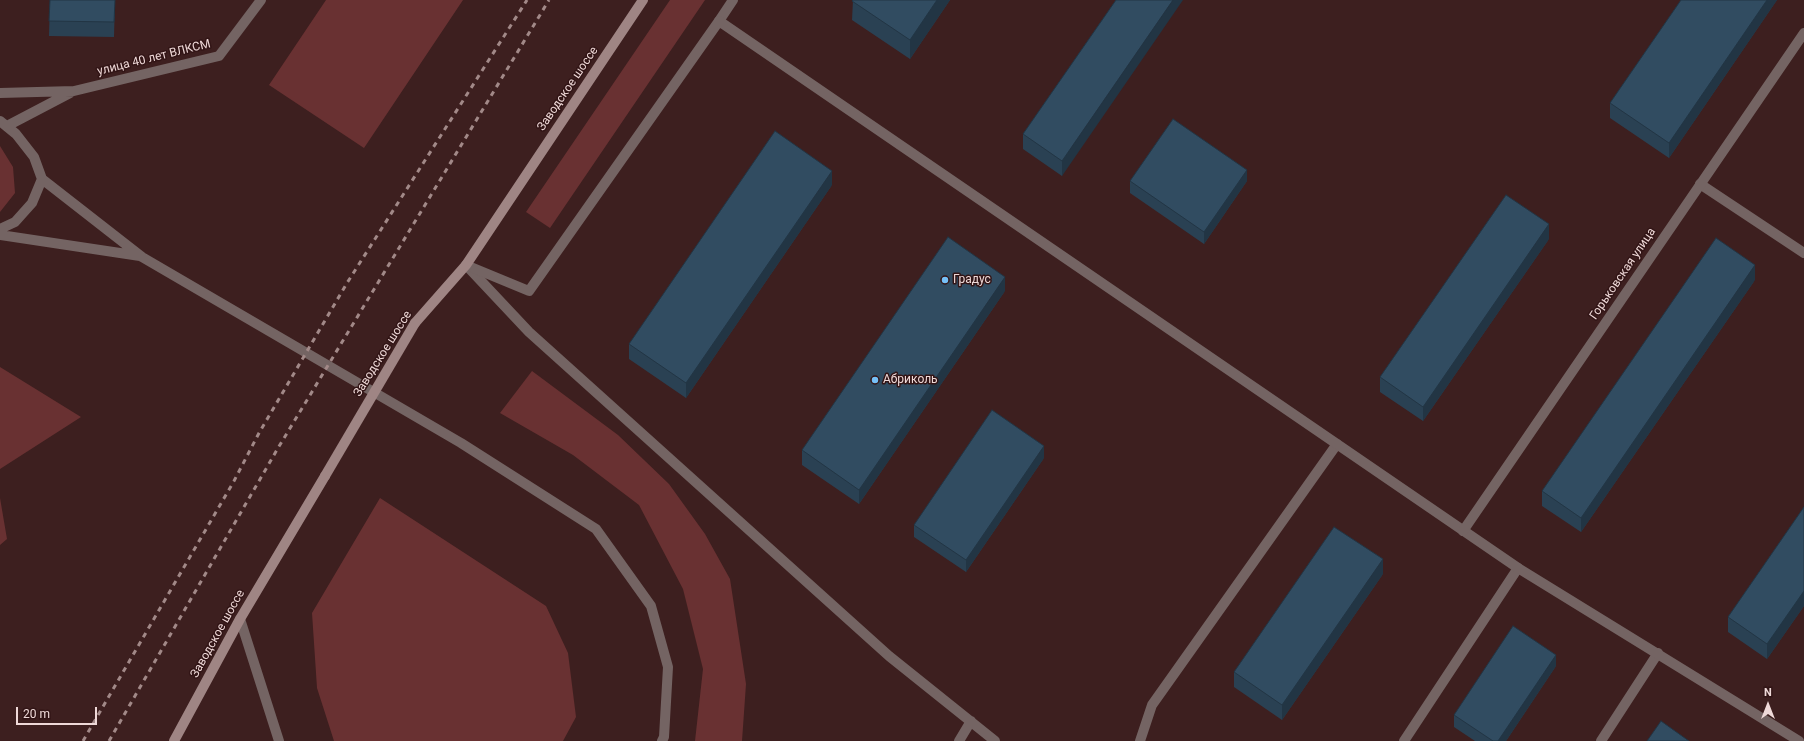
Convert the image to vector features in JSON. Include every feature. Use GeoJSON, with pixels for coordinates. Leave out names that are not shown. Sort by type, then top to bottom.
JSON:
{"type":"FeatureCollection","features":[{"type":"Feature","properties":{"kind":"main road","name":"Заводское шоссе"},"geometry":{"type":"LineString","coordinates":[[174,741],[240,619],[415,323],[466,265],[643,0]]}},
{"type":"Feature","properties":{"kind":"street","name":"улица 40 лет ВЛКСМ"},"geometry":{"type":"LineString","coordinates":[[74,91],[219,56],[261,0]]}},
{"type":"Feature","properties":{"kind":"street"},"geometry":{"type":"LineString","coordinates":[[466,265],[529,292],[733,0]]}},
{"type":"Feature","properties":{"kind":"street"},"geometry":{"type":"LineString","coordinates":[[719,21],[1518,568],[1799,741]]}},
{"type":"Feature","properties":{"kind":"street","name":"Горьковская улица"},"geometry":{"type":"LineString","coordinates":[[1463,531],[1804,33]]}},
{"type":"Feature","properties":{"kind":"street"},"geometry":{"type":"LineString","coordinates":[[0,93],[74,91]]}},
{"type":"Feature","properties":{"kind":"street"},"geometry":{"type":"LineString","coordinates":[[74,91],[4,124],[16,134],[34,157],[42,179],[142,257],[461,443],[596,529],[651,606],[668,667],[664,737],[662,741]]}},
{"type":"Feature","properties":{"kind":"street"},"geometry":{"type":"LineString","coordinates":[[0,229],[15,222],[32,203],[42,179]]}},
{"type":"Feature","properties":{"kind":"street"},"geometry":{"type":"LineString","coordinates":[[1700,184],[1804,253]]}},
{"type":"Feature","properties":{"kind":"street"},"geometry":{"type":"LineString","coordinates":[[0,235],[142,257]]}},
{"type":"Feature","properties":{"kind":"street"},"geometry":{"type":"LineString","coordinates":[[466,265],[529,332],[889,656],[995,741]]}},
{"type":"Feature","properties":{"kind":"street"},"geometry":{"type":"LineString","coordinates":[[1140,741],[1152,705],[1337,444]]}},
{"type":"Feature","properties":{"kind":"street"},"geometry":{"type":"LineString","coordinates":[[1404,741],[1518,568]]}},
{"type":"Feature","properties":{"kind":"street"},"geometry":{"type":"LineString","coordinates":[[240,619],[279,741]]}},
{"type":"Feature","properties":{"kind":"street"},"geometry":{"type":"LineString","coordinates":[[1601,741],[1658,653]]}},
{"type":"Feature","properties":{"kind":"street"},"geometry":{"type":"LineString","coordinates":[[959,741],[971,722]]}},
{"type":"Feature","properties":{"kind":"shaded area"},"geometry":{"type":"Polygon","coordinates":[[[326,0],[463,0],[364,148],[269,85],[326,0]]]}},
{"type":"Feature","properties":{"kind":"shaded area"},"geometry":{"type":"Polygon","coordinates":[[[670,0],[705,0],[550,228],[526,212],[670,0]]]}},
{"type":"Feature","properties":{"kind":"shaded area"},"geometry":{"type":"Polygon","coordinates":[[[0,146],[13,167],[15,193],[0,212],[0,146]]]}},
{"type":"Feature","properties":{"kind":"shaded area"},"geometry":{"type":"Polygon","coordinates":[[[0,367],[81,417],[0,469],[0,367]]]}},
{"type":"Feature","properties":{"kind":"shaded area"},"geometry":{"type":"Polygon","coordinates":[[[532,371],[618,435],[669,484],[705,534],[730,579],[746,684],[742,741],[695,741],[703,669],[683,589],[639,505],[573,455],[500,413],[532,371]]]}},
{"type":"Feature","properties":{"kind":"shaded area"},"geometry":{"type":"Polygon","coordinates":[[[0,498],[7,539],[0,545],[0,498]]]}},
{"type":"Feature","properties":{"kind":"shaded area"},"geometry":{"type":"Polygon","coordinates":[[[380,498],[546,606],[568,653],[576,717],[563,741],[334,741],[317,688],[312,613],[380,498]]]}},
{"type":"Feature","properties":{"kind":"building"},"geometry":{"type":"Polygon","coordinates":[[[50,0],[115,0],[114,22],[49,21],[50,0]]]}},
{"type":"Feature","properties":{"kind":"building"},"geometry":{"type":"Polygon","coordinates":[[[937,0],[910,40],[852,1],[937,0]]]}},
{"type":"Feature","properties":{"kind":"building"},"geometry":{"type":"Polygon","coordinates":[[[1116,0],[1173,0],[1062,161],[1023,134],[1116,0]]]}},
{"type":"Feature","properties":{"kind":"building"},"geometry":{"type":"Polygon","coordinates":[[[1681,0],[1767,0],[1669,143],[1610,103],[1681,0]]]}},
{"type":"Feature","properties":{"kind":"building"},"geometry":{"type":"Polygon","coordinates":[[[1173,119],[1247,170],[1204,232],[1130,181],[1173,119]]]}},
{"type":"Feature","properties":{"kind":"building"},"geometry":{"type":"Polygon","coordinates":[[[775,131],[832,171],[686,383],[629,344],[775,131]]]}},
{"type":"Feature","properties":{"kind":"building"},"geometry":{"type":"Polygon","coordinates":[[[1506,195],[1549,224],[1423,407],[1380,377],[1506,195]]]}},
{"type":"Feature","properties":{"kind":"building"},"geometry":{"type":"Polygon","coordinates":[[[948,237],[1005,277],[859,490],[802,450],[948,237]]]}},
{"type":"Feature","properties":{"kind":"building"},"geometry":{"type":"Polygon","coordinates":[[[1716,238],[1755,265],[1581,518],[1542,491],[1716,238]]]}},
{"type":"Feature","properties":{"kind":"building"},"geometry":{"type":"Polygon","coordinates":[[[992,410],[1044,446],[966,560],[914,525],[992,410]]]}},
{"type":"Feature","properties":{"kind":"building"},"geometry":{"type":"Polygon","coordinates":[[[1804,507],[1804,591],[1767,644],[1728,617],[1804,507]]]}},
{"type":"Feature","properties":{"kind":"building"},"geometry":{"type":"Polygon","coordinates":[[[1334,527],[1383,559],[1282,705],[1234,672],[1334,527]]]}},
{"type":"Feature","properties":{"kind":"building"},"geometry":{"type":"Polygon","coordinates":[[[1513,626],[1556,655],[1498,741],[1493,741],[1454,715],[1513,626]]]}},
{"type":"Feature","properties":{"kind":"building"},"geometry":{"type":"Polygon","coordinates":[[[1661,721],[1689,741],[1647,741],[1661,721]]]}},
{"type":"Feature","properties":{"kind":"railway"},"geometry":{"type":"LineString","coordinates":[[83,741],[234,481],[259,433],[347,283],[527,0]]}},
{"type":"Feature","properties":{"kind":"railway"},"geometry":{"type":"LineString","coordinates":[[109,741],[278,448],[549,0]]}},
{"type":"Feature","properties":{"kind":"place","name":"Градус"},"geometry":{"type":"Point","coordinates":[945,280]}},
{"type":"Feature","properties":{"kind":"place","name":"Абриколь"},"geometry":{"type":"Point","coordinates":[875,380]}}]}
